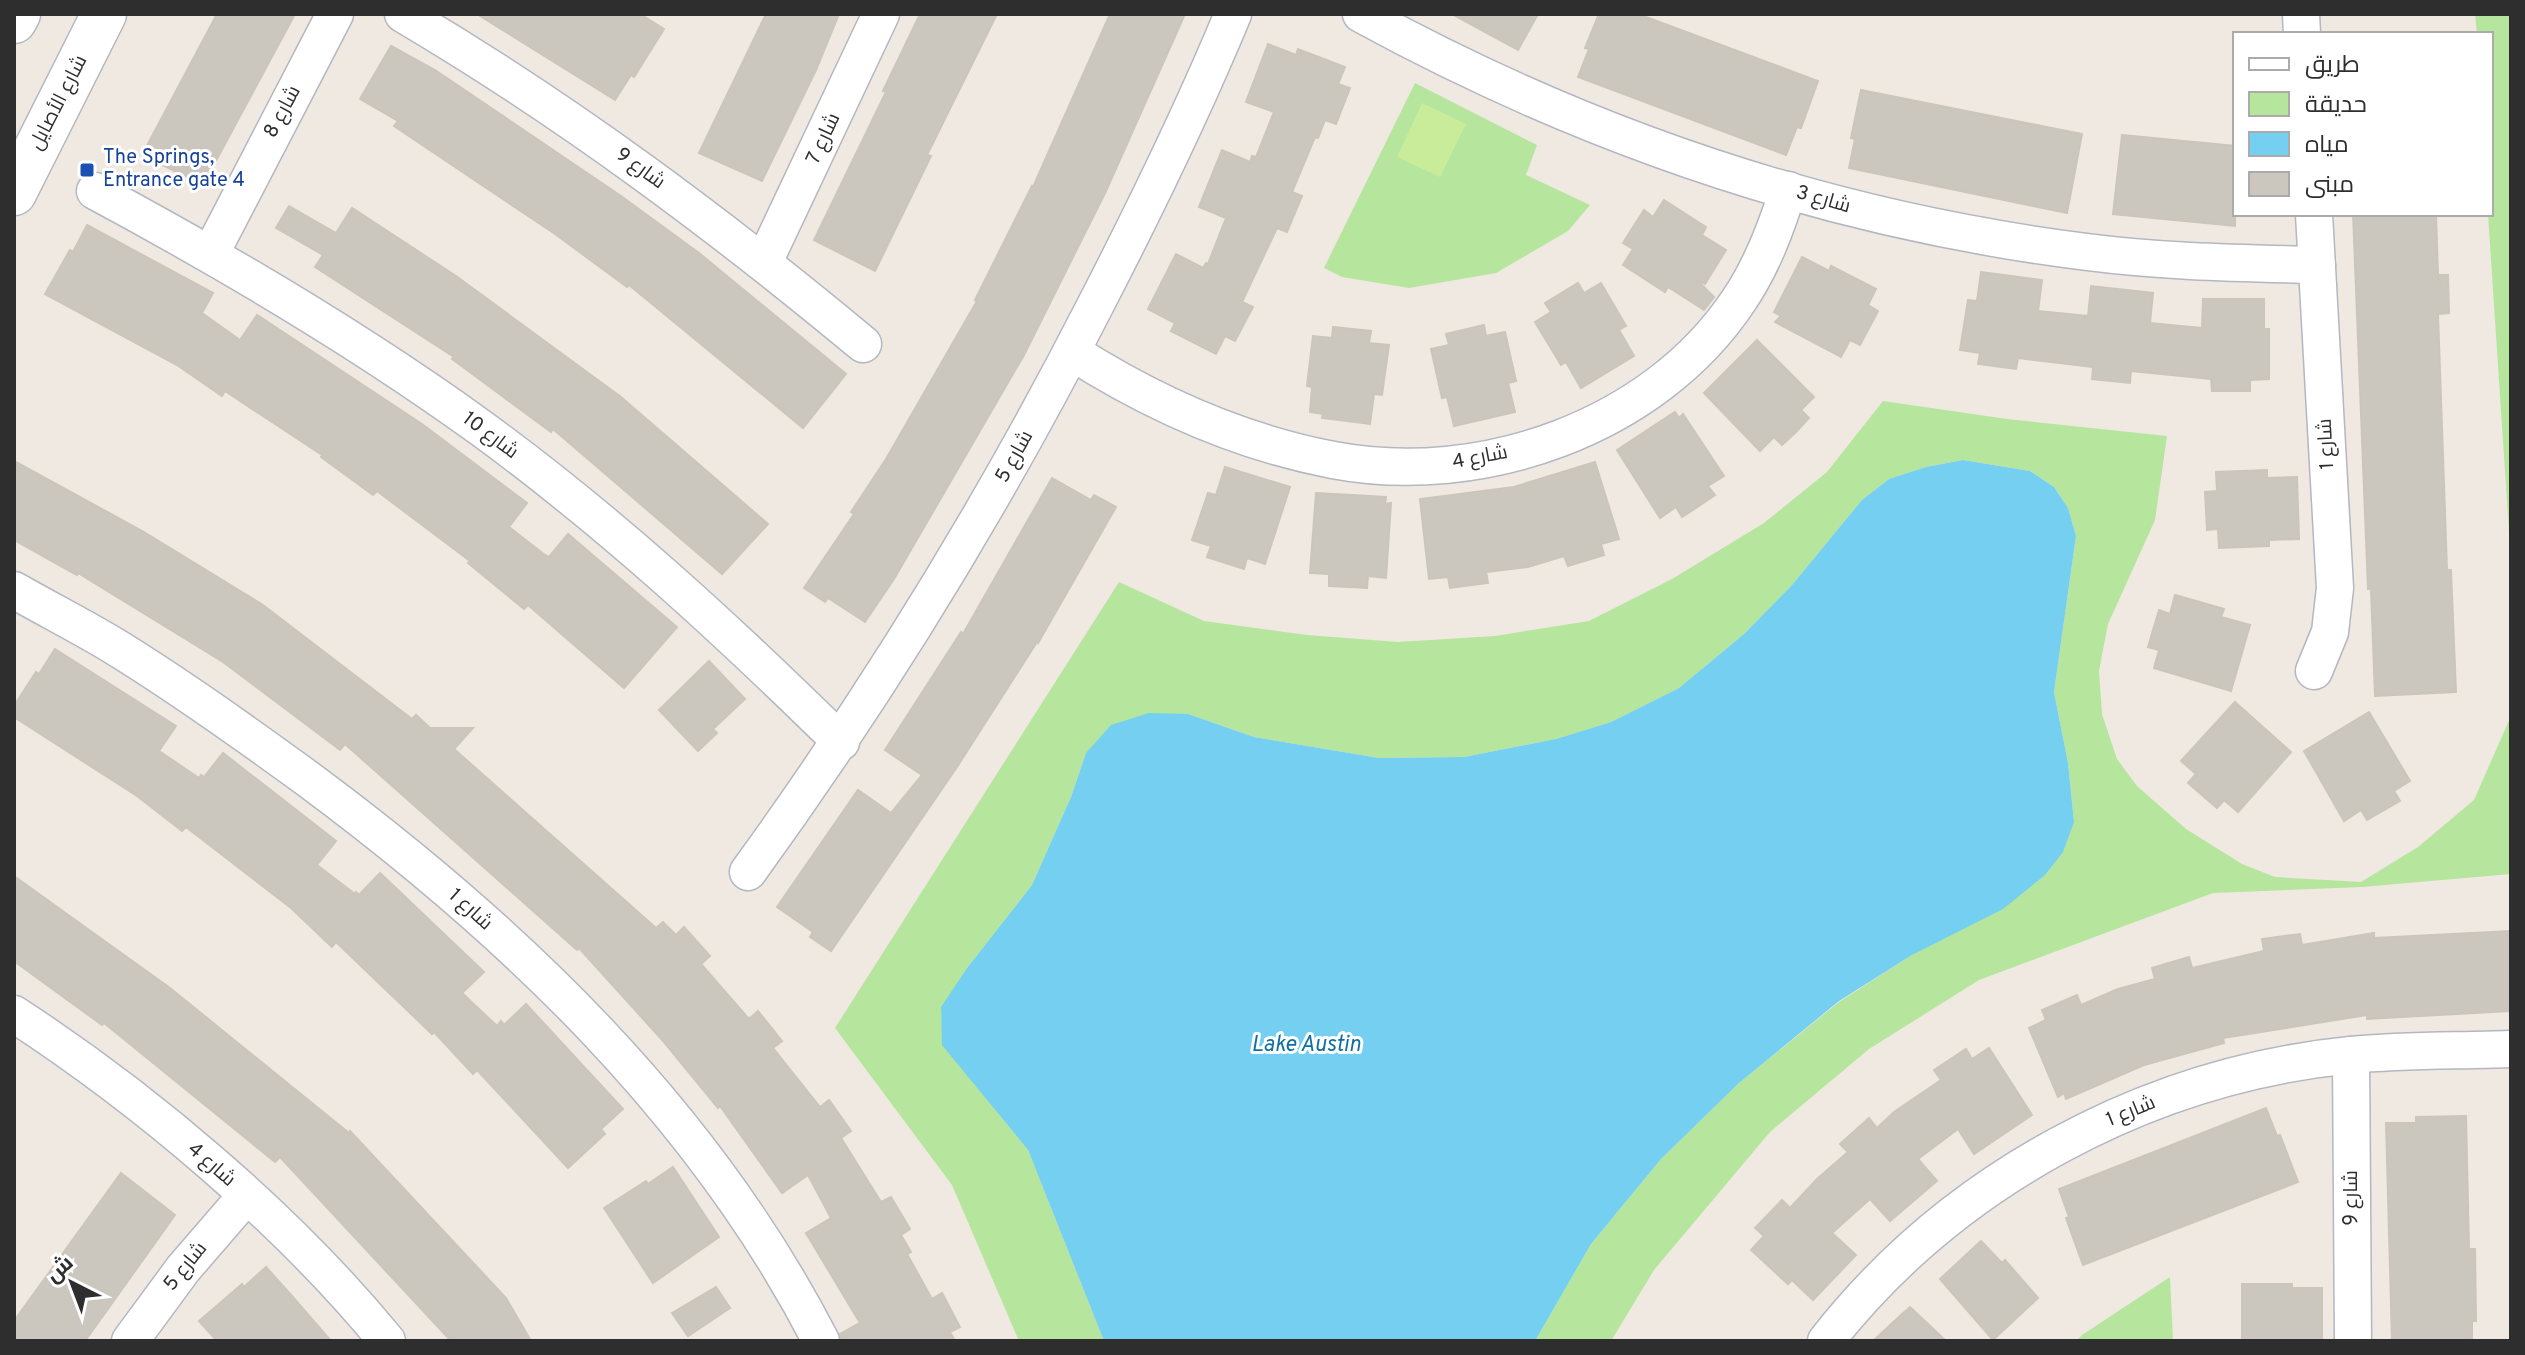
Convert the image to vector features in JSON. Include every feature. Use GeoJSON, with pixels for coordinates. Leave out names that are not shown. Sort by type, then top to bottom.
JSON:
{"type":"FeatureCollection","features":[{"type":"Feature","properties":{"kind":"main road"},"geometry":{"type":"LineString","coordinates":[[14,21],[18,14]]}},
{"type":"Feature","properties":{"kind":"main road","name":"شارع الأصايل"},"geometry":{"type":"LineString","coordinates":[[14,193],[104,14]]}},
{"type":"Feature","properties":{"kind":"street","name":"شارع 8"},"geometry":{"type":"LineString","coordinates":[[211,253],[335,14]]}},
{"type":"Feature","properties":{"kind":"street","name":"شارع 9"},"geometry":{"type":"LineString","coordinates":[[403,14],[542,100],[646,173],[764,262],[863,344]]}},
{"type":"Feature","properties":{"kind":"street","name":"شارع 7"},"geometry":{"type":"LineString","coordinates":[[764,262],[881,14]]}},
{"type":"Feature","properties":{"kind":"street","name":"شارع 5"},"geometry":{"type":"LineString","coordinates":[[748,872],[841,742],[1015,460],[1144,211],[1233,14]]}},
{"type":"Feature","properties":{"kind":"street","name":"شارع 3"},"geometry":{"type":"LineString","coordinates":[[1361,14],[1494,82],[1607,131],[1708,168],[1881,217],[1965,234],[2089,252],[2206,262],[2317,265]]}},
{"type":"Feature","properties":{"kind":"street","name":"شارع 4"},"geometry":{"type":"LineString","coordinates":[[1072,352],[1150,398],[1191,417],[1284,449],[1335,461],[1389,466],[1443,465],[1497,456],[1543,444],[1619,411],[1685,363],[1713,333],[1752,278],[1776,229],[1788,190]]}},
{"type":"Feature","properties":{"kind":"street","name":"شارع 10"},"geometry":{"type":"LineString","coordinates":[[95,191],[211,253],[304,308],[483,429],[575,500],[664,575],[751,653],[841,742]]}},
{"type":"Feature","properties":{"kind":"street","name":"شارع 1"},"geometry":{"type":"LineString","coordinates":[[2314,216],[2335,588],[2330,632],[2314,671]]}},
{"type":"Feature","properties":{"kind":"street","name":"شارع 1"},"geometry":{"type":"LineString","coordinates":[[14,590],[125,653],[277,756],[389,840],[559,990],[622,1055],[680,1125],[733,1198],[797,1296],[821,1341]]}},
{"type":"Feature","properties":{"kind":"street","name":"شارع 4"},"geometry":{"type":"LineString","coordinates":[[14,1014],[147,1111],[246,1196],[304,1250],[387,1341]]}},
{"type":"Feature","properties":{"kind":"street","name":"شارع 1"},"geometry":{"type":"LineString","coordinates":[[1826,1341],[1875,1283],[1944,1220],[2020,1167],[2097,1126],[2177,1092],[2262,1070],[2351,1055],[2509,1049]]}},
{"type":"Feature","properties":{"kind":"street","name":"شارع 9"},"geometry":{"type":"LineString","coordinates":[[2351,1055],[2353,1341]]}},
{"type":"Feature","properties":{"kind":"street","name":"شارع 5"},"geometry":{"type":"LineString","coordinates":[[130,1341],[183,1269],[246,1196]]}},
{"type":"Feature","properties":{"kind":"green space"},"geometry":{"type":"Polygon","coordinates":[[[2475,14],[2511,14],[2511,562],[2488,216],[2493,216],[2493,32],[2477,32],[2475,14]]]}},
{"type":"Feature","properties":{"kind":"green space"},"geometry":{"type":"Polygon","coordinates":[[[1415,83],[1537,145],[1526,175],[1590,205],[1568,231],[1496,273],[1409,288],[1342,277],[1324,268],[1415,83]]]}},
{"type":"Feature","properties":{"kind":"green space"},"geometry":{"type":"Polygon","coordinates":[[[1422,103],[1466,124],[1440,177],[1397,157],[1422,103]]]}},
{"type":"Feature","properties":{"kind":"green space"},"geometry":{"type":"Polygon","coordinates":[[[1883,401],[2007,419],[2167,436],[2155,520],[2108,624],[2099,671],[2102,714],[2117,759],[2137,786],[2186,829],[2242,864],[2275,877],[2361,882],[2418,847],[2474,800],[2511,716],[2511,874],[2362,887],[2213,893],[1979,980],[1869,1049],[1770,1132],[1654,1270],[1611,1341],[1535,1341],[1591,1244],[1661,1159],[1739,1083],[1839,1002],[1912,955],[2074,822],[2068,763],[2054,692],[2076,536],[2068,508],[2054,487],[2030,471],[1963,460],[1926,467],[1889,479],[1862,500],[1792,585],[1744,634],[1679,688],[1611,722],[1556,739],[1464,757],[1379,758],[1254,737],[1188,714],[1086,753],[1071,797],[1032,885],[967,968],[941,1008],[943,1045],[1028,1150],[1104,1341],[1019,1341],[952,1185],[835,1028],[1119,582],[1204,621],[1307,635],[1398,642],[1495,636],[1589,621],[1672,579],[1764,523],[1827,472],[1883,401]]]}},
{"type":"Feature","properties":{"kind":"green space"},"geometry":{"type":"Polygon","coordinates":[[[2170,1277],[2173,1341],[2076,1341],[2082,1335],[2170,1277]]]}},
{"type":"Feature","properties":{"kind":"water","name":"Lake Austin"},"geometry":{"type":"Polygon","coordinates":[[[1963,460],[2030,471],[2054,487],[2068,508],[2076,536],[2054,692],[2068,763],[2074,822],[2063,852],[2045,875],[2003,909],[1912,955],[1839,1001],[1739,1083],[1661,1159],[1591,1244],[1535,1341],[1104,1341],[1028,1150],[942,1045],[941,1007],[967,968],[1032,885],[1071,797],[1086,753],[1111,725],[1149,713],[1188,714],[1254,737],[1379,758],[1464,757],[1556,739],[1611,722],[1679,688],[1744,634],[1792,585],[1862,500],[1889,479],[1926,467],[1963,460]]]}},
{"type":"Feature","properties":{"kind":"building"},"geometry":{"type":"Polygon","coordinates":[[[217,14],[295,14],[203,185],[142,155],[217,14]]]}},
{"type":"Feature","properties":{"kind":"building"},"geometry":{"type":"Polygon","coordinates":[[[477,14],[640,14],[664,29],[634,77],[631,75],[615,100],[477,14]]]}},
{"type":"Feature","properties":{"kind":"building"},"geometry":{"type":"Polygon","coordinates":[[[766,14],[839,14],[816,70],[762,181],[699,153],[766,14]]]}},
{"type":"Feature","properties":{"kind":"building"},"geometry":{"type":"Polygon","coordinates":[[[920,14],[997,14],[927,155],[931,156],[875,271],[814,240],[920,14]]]}},
{"type":"Feature","properties":{"kind":"building"},"geometry":{"type":"Polygon","coordinates":[[[1110,14],[1185,14],[1106,191],[1024,355],[894,579],[865,622],[828,598],[825,602],[804,588],[854,514],[851,512],[886,459],[977,301],[1033,187],[1110,14]]]}},
{"type":"Feature","properties":{"kind":"building"},"geometry":{"type":"Polygon","coordinates":[[[1452,14],[1538,14],[1518,50],[1452,14]]]}},
{"type":"Feature","properties":{"kind":"building"},"geometry":{"type":"Polygon","coordinates":[[[1599,14],[1638,14],[1818,81],[1801,128],[1797,127],[1786,155],[1578,77],[1589,49],[1585,48],[1599,14]]]}},
{"type":"Feature","properties":{"kind":"building"},"geometry":{"type":"Polygon","coordinates":[[[1268,44],[1296,55],[1298,49],[1345,67],[1338,84],[1350,88],[1336,124],[1325,120],[1318,138],[1315,137],[1292,192],[1302,196],[1287,232],[1277,228],[1242,302],[1253,307],[1235,341],[1225,336],[1216,354],[1171,331],[1175,323],[1148,309],[1176,254],[1203,268],[1208,264],[1226,218],[1199,207],[1222,150],[1250,162],[1252,156],[1256,157],[1274,112],[1246,102],[1268,44]]]}},
{"type":"Feature","properties":{"kind":"building"},"geometry":{"type":"Polygon","coordinates":[[[391,46],[435,70],[621,196],[699,253],[846,374],[803,428],[629,285],[627,287],[555,234],[394,126],[398,121],[360,99],[391,46]]]}},
{"type":"Feature","properties":{"kind":"building"},"geometry":{"type":"Polygon","coordinates":[[[1861,90],[2082,134],[2067,213],[1849,168],[1855,139],[1851,138],[1861,90]]]}},
{"type":"Feature","properties":{"kind":"building"},"geometry":{"type":"Polygon","coordinates":[[[2122,135],[2233,146],[2235,226],[2113,214],[2122,135]]]}},
{"type":"Feature","properties":{"kind":"building"},"geometry":{"type":"Polygon","coordinates":[[[1664,200],[1706,227],[1702,235],[1726,250],[1705,284],[1696,279],[1714,297],[1704,310],[1668,287],[1665,292],[1623,265],[1633,249],[1623,243],[1644,210],[1653,217],[1664,200]]]}},
{"type":"Feature","properties":{"kind":"building"},"geometry":{"type":"Polygon","coordinates":[[[289,206],[336,233],[352,208],[456,276],[621,397],[768,524],[722,574],[553,429],[551,432],[452,359],[454,357],[315,267],[323,255],[276,228],[289,206]]]}},
{"type":"Feature","properties":{"kind":"building"},"geometry":{"type":"Polygon","coordinates":[[[2353,216],[2436,216],[2438,275],[2448,275],[2449,313],[2438,314],[2447,570],[2451,570],[2456,692],[2375,696],[2371,589],[2368,589],[2353,216]]]}},
{"type":"Feature","properties":{"kind":"building"},"geometry":{"type":"Polygon","coordinates":[[[87,225],[213,293],[202,313],[240,340],[257,315],[422,424],[527,503],[509,527],[549,557],[568,534],[677,627],[624,688],[528,605],[524,609],[468,563],[470,561],[377,491],[373,495],[322,455],[225,391],[222,396],[177,365],[45,294],[87,225]]]}},
{"type":"Feature","properties":{"kind":"building"},"geometry":{"type":"Polygon","coordinates":[[[1802,257],[1829,271],[1831,266],[1876,289],[1868,305],[1878,311],[1860,345],[1850,340],[1841,357],[1775,322],[1781,316],[1774,312],[1802,257]]]}},
{"type":"Feature","properties":{"kind":"building"},"geometry":{"type":"Polygon","coordinates":[[[1981,272],[2042,280],[2038,311],[2088,316],[2091,286],[2153,293],[2150,323],[2202,328],[2203,299],[2264,299],[2264,329],[2269,329],[2269,379],[2250,380],[2250,391],[2212,391],[2211,379],[2131,371],[2130,383],[2092,379],[2093,367],[2018,358],[2016,369],[1978,364],[1980,353],[1960,350],[1968,300],[1977,301],[1981,272]]]}},
{"type":"Feature","properties":{"kind":"building"},"geometry":{"type":"Polygon","coordinates":[[[1578,283],[1584,293],[1601,283],[1626,326],[1619,330],[1634,356],[1581,388],[1566,362],[1561,365],[1535,322],[1551,312],[1545,303],[1578,283]]]}},
{"type":"Feature","properties":{"kind":"building"},"geometry":{"type":"Polygon","coordinates":[[[1484,325],[1486,336],[1505,332],[1516,381],[1508,383],[1515,412],[1454,426],[1447,397],[1442,398],[1431,349],[1449,345],[1446,334],[1484,325]]]}},
{"type":"Feature","properties":{"kind":"building"},"geometry":{"type":"Polygon","coordinates":[[[1333,327],[1371,331],[1369,343],[1389,345],[1382,395],[1374,394],[1370,424],[1322,418],[1323,414],[1310,412],[1312,387],[1307,386],[1313,336],[1332,338],[1333,327]]]}},
{"type":"Feature","properties":{"kind":"building"},"geometry":{"type":"Polygon","coordinates":[[[1757,340],[1814,397],[1801,410],[1809,418],[1796,432],[1782,445],[1774,437],[1760,451],[1704,393],[1757,340]]]}},
{"type":"Feature","properties":{"kind":"building"},"geometry":{"type":"Polygon","coordinates":[[[1675,412],[1679,418],[1683,414],[1724,476],[1708,486],[1715,495],[1699,506],[1682,517],[1676,507],[1660,518],[1617,450],[1675,412]]]}},
{"type":"Feature","properties":{"kind":"building"},"geometry":{"type":"Polygon","coordinates":[[[14,461],[144,532],[263,605],[412,719],[416,715],[430,728],[473,728],[454,749],[656,928],[663,922],[676,935],[684,927],[710,956],[701,964],[749,1019],[758,1011],[782,1041],[773,1048],[820,1107],[829,1100],[851,1131],[841,1138],[881,1202],[891,1197],[910,1229],[901,1235],[911,1252],[907,1254],[932,1299],[942,1293],[960,1327],[950,1332],[955,1341],[842,1341],[840,1334],[860,1323],[806,1233],[831,1218],[808,1175],[782,1193],[720,1106],[718,1108],[664,1042],[579,948],[577,950],[345,744],[340,750],[223,662],[78,573],[14,540],[14,461]]]}},
{"type":"Feature","properties":{"kind":"building"},"geometry":{"type":"Polygon","coordinates":[[[1595,462],[1619,539],[1601,544],[1604,555],[1568,566],[1564,556],[1528,567],[1486,572],[1488,583],[1450,588],[1448,577],[1429,579],[1420,499],[1514,487],[1595,462]]]}},
{"type":"Feature","properties":{"kind":"building"},"geometry":{"type":"Polygon","coordinates":[[[1225,467],[1290,487],[1265,564],[1247,558],[1244,569],[1207,557],[1211,546],[1192,540],[1208,493],[1216,495],[1225,467]]]}},
{"type":"Feature","properties":{"kind":"building"},"geometry":{"type":"Polygon","coordinates":[[[2267,470],[2267,478],[2297,477],[2299,539],[2269,540],[2269,546],[2219,548],[2218,529],[2207,530],[2205,492],[2217,491],[2216,472],[2267,470]]]}},
{"type":"Feature","properties":{"kind":"building"},"geometry":{"type":"Polygon","coordinates":[[[1052,478],[1091,500],[1094,495],[1116,507],[1038,643],[831,951],[810,937],[813,932],[777,907],[858,790],[891,813],[922,775],[885,750],[961,632],[963,634],[1052,478]]]}},
{"type":"Feature","properties":{"kind":"building"},"geometry":{"type":"Polygon","coordinates":[[[1316,493],[1386,497],[1385,504],[1391,503],[1386,578],[1368,576],[1367,588],[1329,586],[1329,574],[1310,573],[1316,493]]]}},
{"type":"Feature","properties":{"kind":"building"},"geometry":{"type":"Polygon","coordinates":[[[2175,595],[2224,609],[2221,617],[2250,625],[2231,691],[2154,668],[2159,650],[2148,647],[2159,610],[2170,614],[2175,595]]]}},
{"type":"Feature","properties":{"kind":"building"},"geometry":{"type":"Polygon","coordinates":[[[55,649],[176,726],[159,751],[199,778],[201,775],[204,777],[223,753],[336,841],[317,865],[355,894],[359,895],[380,873],[484,972],[462,993],[497,1026],[501,1021],[504,1025],[526,1004],[623,1109],[601,1129],[605,1134],[568,1168],[477,1070],[473,1074],[434,1032],[432,1034],[336,942],[332,947],[291,908],[186,827],[182,831],[137,796],[14,717],[14,706],[55,649]]]}},
{"type":"Feature","properties":{"kind":"building"},"geometry":{"type":"Polygon","coordinates":[[[709,661],[745,699],[713,729],[717,733],[698,751],[659,710],[709,661]]]}},
{"type":"Feature","properties":{"kind":"building"},"geometry":{"type":"Polygon","coordinates":[[[2235,702],[2291,752],[2238,812],[2224,800],[2217,808],[2188,783],[2196,774],[2181,761],[2235,702]]]}},
{"type":"Feature","properties":{"kind":"building"},"geometry":{"type":"Polygon","coordinates":[[[2369,712],[2410,781],[2394,791],[2400,801],[2367,820],[2361,810],[2344,821],[2304,751],[2369,712]]]}},
{"type":"Feature","properties":{"kind":"building"},"geometry":{"type":"Polygon","coordinates":[[[14,876],[170,988],[350,1131],[506,1298],[531,1341],[451,1341],[280,1157],[275,1162],[104,1023],[102,1025],[14,961],[14,876]]]}},
{"type":"Feature","properties":{"kind":"building"},"geometry":{"type":"Polygon","coordinates":[[[2510,931],[2510,1011],[2367,1019],[2367,1015],[2223,1038],[2224,1043],[2144,1065],[2066,1099],[2064,1093],[2058,1097],[2029,1028],[2046,1020],[2042,1010],[2077,995],[2081,1005],[2118,989],[2155,979],[2152,968],[2189,957],[2192,968],[2264,951],[2262,939],[2300,934],[2302,945],[2374,933],[2374,938],[2510,931]]]}},
{"type":"Feature","properties":{"kind":"building"},"geometry":{"type":"Polygon","coordinates":[[[1989,1048],[2032,1115],[1974,1154],[1958,1129],[1918,1159],[1937,1181],[1890,1221],[1870,1199],[1832,1233],[1856,1255],[1813,1300],[1792,1280],[1788,1284],[1751,1250],[1764,1236],[1755,1228],[1782,1200],[1790,1208],[1848,1152],[1840,1144],[1869,1118],[1877,1128],[1894,1112],[1941,1080],[1934,1070],[1966,1049],[1972,1059],[1989,1048]]]}},
{"type":"Feature","properties":{"kind":"building"},"geometry":{"type":"Polygon","coordinates":[[[2266,1108],[2298,1182],[2083,1265],[2059,1189],[2266,1108]]]}},
{"type":"Feature","properties":{"kind":"building"},"geometry":{"type":"Polygon","coordinates":[[[2466,1116],[2469,1249],[2475,1249],[2476,1321],[2472,1321],[2472,1341],[2392,1341],[2386,1123],[2416,1123],[2416,1117],[2466,1116]]]}},
{"type":"Feature","properties":{"kind":"building"},"geometry":{"type":"Polygon","coordinates":[[[673,1167],[719,1237],[653,1283],[604,1208],[673,1167]]]}},
{"type":"Feature","properties":{"kind":"building"},"geometry":{"type":"Polygon","coordinates":[[[121,1173],[175,1215],[85,1341],[14,1341],[14,1321],[121,1173]]]}},
{"type":"Feature","properties":{"kind":"building"},"geometry":{"type":"Polygon","coordinates":[[[1981,1241],[2002,1263],[2005,1260],[2038,1298],[1993,1340],[1940,1279],[1981,1241]]]}},
{"type":"Feature","properties":{"kind":"building"},"geometry":{"type":"Polygon","coordinates":[[[266,1267],[331,1341],[217,1341],[199,1321],[266,1267]]]}},
{"type":"Feature","properties":{"kind":"building"},"geometry":{"type":"Polygon","coordinates":[[[2242,1284],[2292,1284],[2292,1288],[2322,1288],[2322,1341],[2242,1341],[2242,1284]]]}},
{"type":"Feature","properties":{"kind":"building"},"geometry":{"type":"Polygon","coordinates":[[[716,1287],[730,1308],[688,1336],[672,1313],[716,1287]]]}},
{"type":"Feature","properties":{"kind":"building"},"geometry":{"type":"Polygon","coordinates":[[[1910,1307],[1946,1341],[1873,1341],[1901,1315],[1910,1307]]]}},
{"type":"Feature","properties":{"kind":"place","name":"The Springs, Entrance gate 4"},"geometry":{"type":"Point","coordinates":[87,170]}}]}
